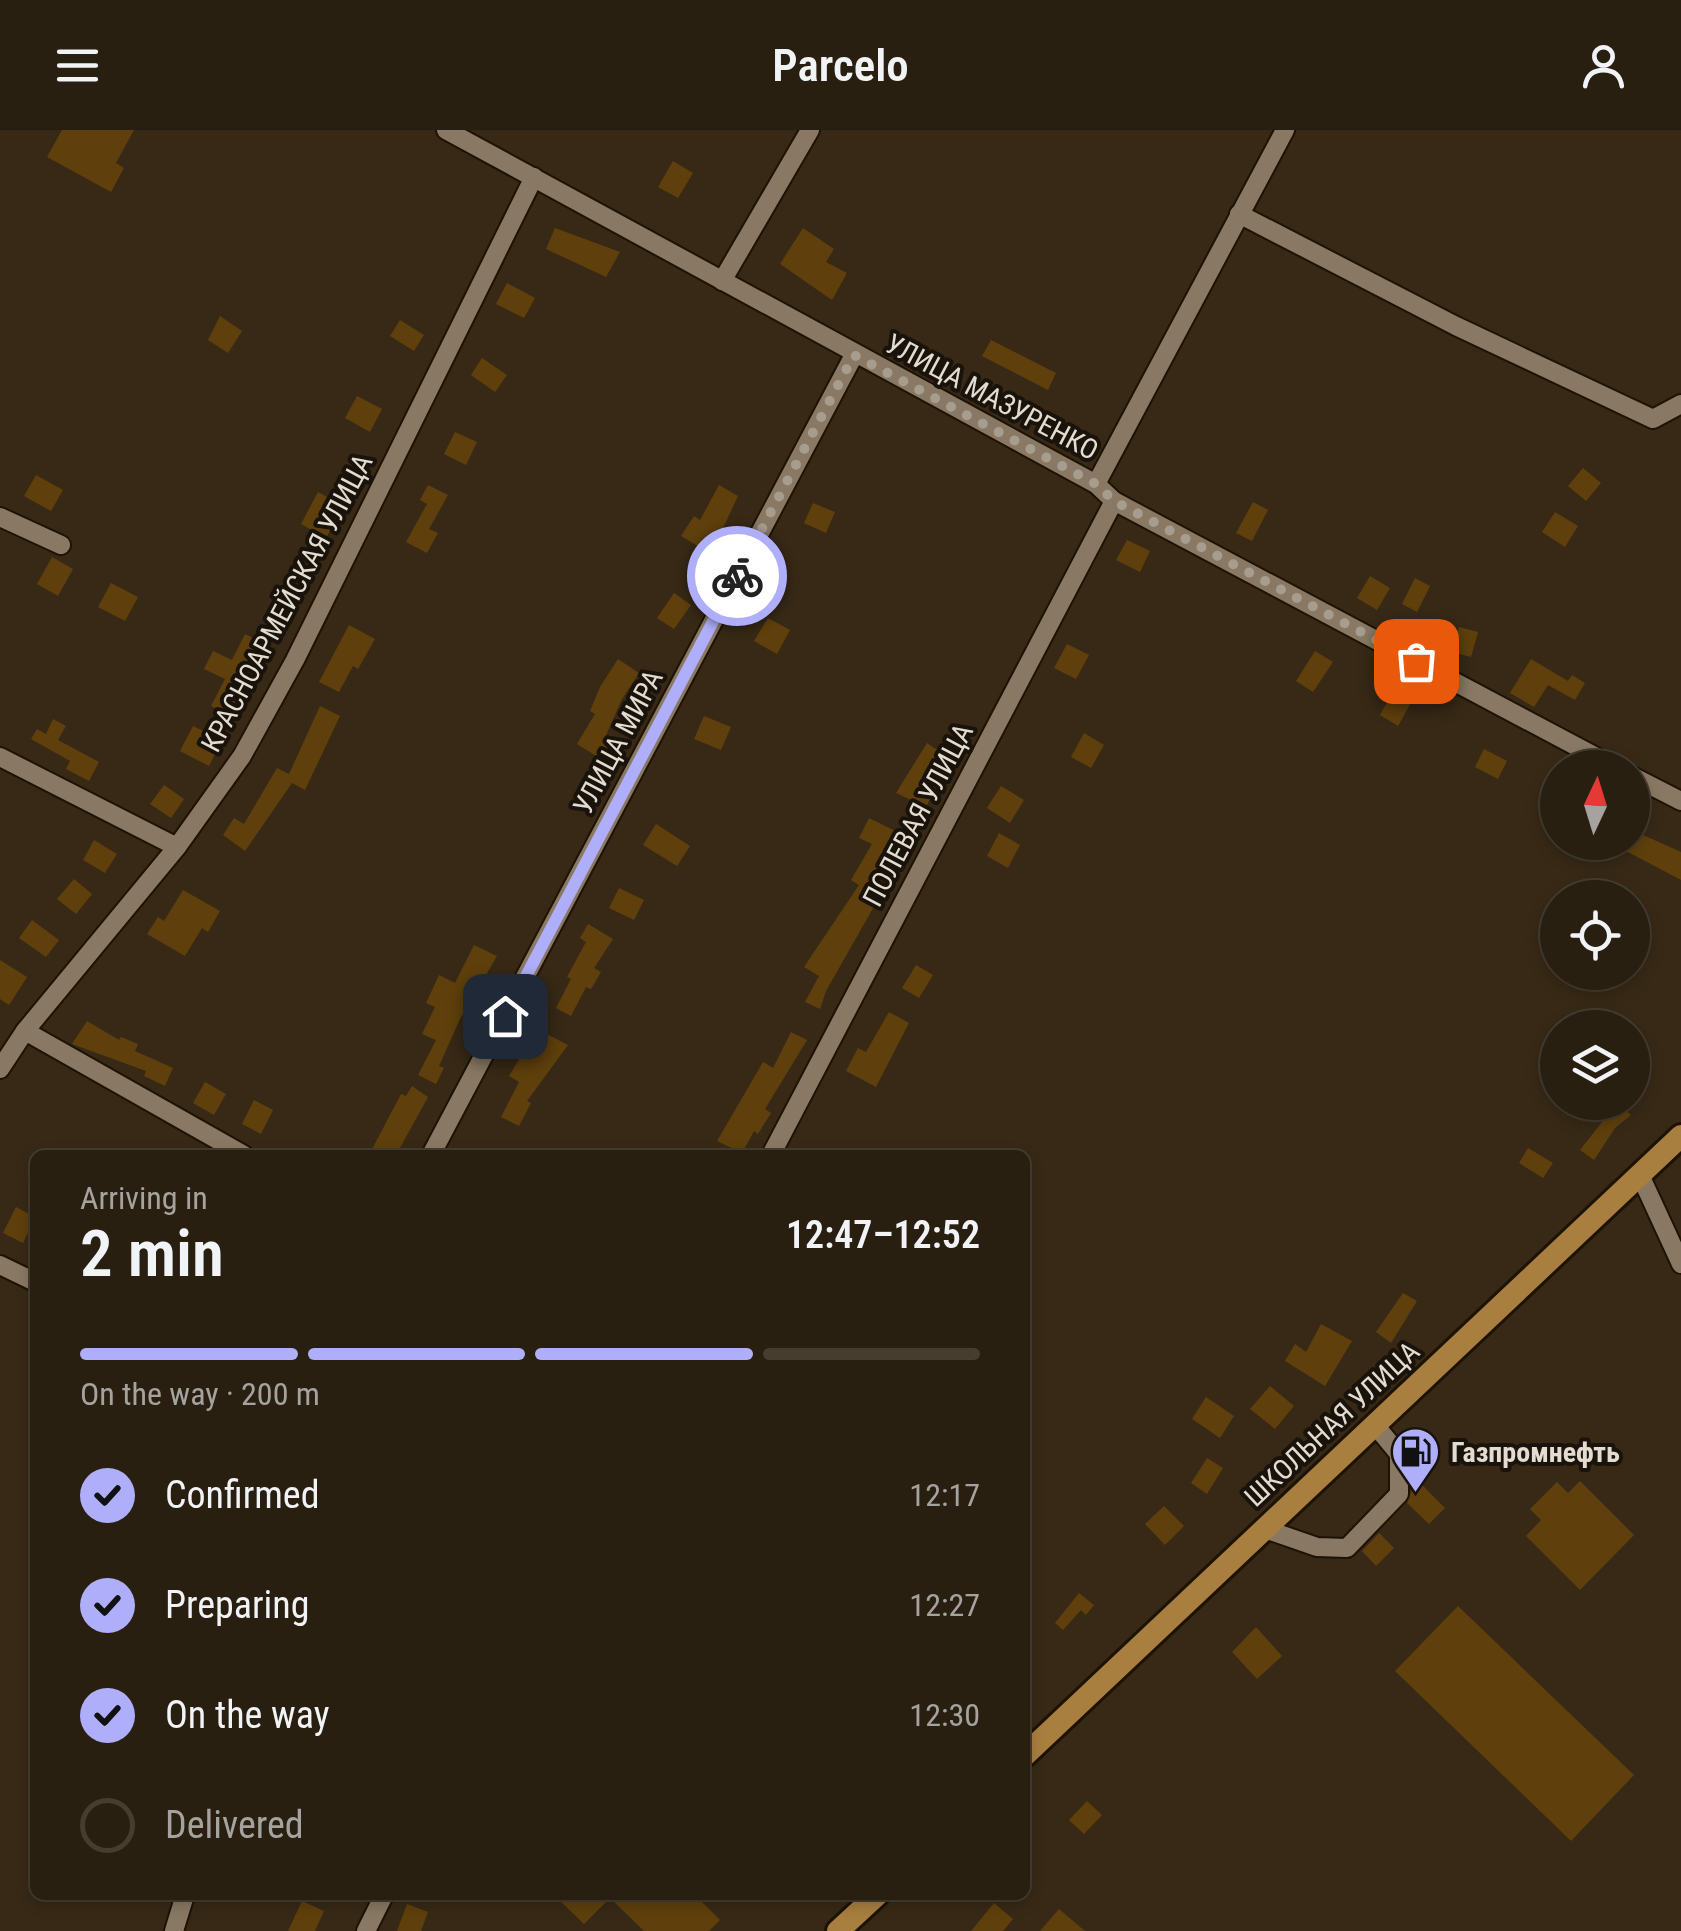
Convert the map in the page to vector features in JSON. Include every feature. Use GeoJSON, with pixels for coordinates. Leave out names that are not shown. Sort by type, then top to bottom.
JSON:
{"type":"FeatureCollection","features":[{"type":"Feature","properties":{"kind":"main road","name":"ШКОЛЬНАЯ УЛИЦА"},"geometry":{"type":"LineString","coordinates":[[1030,1750],[1681,1136]]}},
{"type":"Feature","properties":{"kind":"main road"},"geometry":{"type":"LineString","coordinates":[[838,1931],[871,1900]]}},
{"type":"Feature","properties":{"kind":"street","name":"УЛИЦА МАЗУРЕНКО"},"geometry":{"type":"LineString","coordinates":[[446,130],[1096,484],[1114,501],[1583,750]]}},
{"type":"Feature","properties":{"kind":"street"},"geometry":{"type":"LineString","coordinates":[[722,281],[810,130]]}},
{"type":"Feature","properties":{"kind":"street"},"geometry":{"type":"LineString","coordinates":[[1096,484],[1285,130]]}},
{"type":"Feature","properties":{"kind":"street","name":"КРАСНОАРМЕЙСКАЯ УЛИЦА"},"geometry":{"type":"LineString","coordinates":[[0,1068],[25,1030],[177,847],[242,756],[295,660],[534,177]]}},
{"type":"Feature","properties":{"kind":"street"},"geometry":{"type":"LineString","coordinates":[[1239,214],[1456,326],[1652,419],[1681,404]]}},
{"type":"Feature","properties":{"kind":"street","name":"УЛИЦА МИРА"},"geometry":{"type":"LineString","coordinates":[[435,1150],[854,355]]}},
{"type":"Feature","properties":{"kind":"street","name":"ПОЛЕВАЯ УЛИЦА"},"geometry":{"type":"LineString","coordinates":[[774,1150],[1114,501]]}},
{"type":"Feature","properties":{"kind":"street"},"geometry":{"type":"LineString","coordinates":[[0,517],[61,546]]}},
{"type":"Feature","properties":{"kind":"street"},"geometry":{"type":"LineString","coordinates":[[0,757],[177,847]]}},
{"type":"Feature","properties":{"kind":"street"},"geometry":{"type":"LineString","coordinates":[[1650,785],[1681,801]]}},
{"type":"Feature","properties":{"kind":"street"},"geometry":{"type":"LineString","coordinates":[[25,1030],[235,1150]]}},
{"type":"Feature","properties":{"kind":"street"},"geometry":{"type":"LineString","coordinates":[[1640,1174],[1681,1264]]}},
{"type":"Feature","properties":{"kind":"street"},"geometry":{"type":"LineString","coordinates":[[0,1265],[30,1280]]}},
{"type":"Feature","properties":{"kind":"street"},"geometry":{"type":"LineString","coordinates":[[1265,1529],[1317,1546],[1347,1548],[1399,1494],[1399,1454],[1374,1425]]}},
{"type":"Feature","properties":{"kind":"street"},"geometry":{"type":"LineString","coordinates":[[174,1931],[183,1900]]}},
{"type":"Feature","properties":{"kind":"street"},"geometry":{"type":"LineString","coordinates":[[366,1931],[382,1900]]}},
{"type":"Feature","properties":{"kind":"building"},"geometry":{"type":"Polygon","coordinates":[[[62,130],[134,130],[116,163],[124,168],[111,192],[47,157],[62,130]]]}},
{"type":"Feature","properties":{"kind":"building"},"geometry":{"type":"Polygon","coordinates":[[[673,161],[693,173],[678,198],[658,187],[673,161]]]}},
{"type":"Feature","properties":{"kind":"building"},"geometry":{"type":"Polygon","coordinates":[[[555,228],[620,252],[606,277],[546,249],[555,228]]]}},
{"type":"Feature","properties":{"kind":"building"},"geometry":{"type":"Polygon","coordinates":[[[803,228],[834,249],[826,262],[847,273],[832,300],[780,264],[803,228]]]}},
{"type":"Feature","properties":{"kind":"building"},"geometry":{"type":"Polygon","coordinates":[[[507,283],[535,298],[524,318],[496,304],[507,283]]]}},
{"type":"Feature","properties":{"kind":"building"},"geometry":{"type":"Polygon","coordinates":[[[220,316],[242,331],[228,353],[208,340],[220,316]]]}},
{"type":"Feature","properties":{"kind":"building"},"geometry":{"type":"Polygon","coordinates":[[[400,320],[424,335],[414,351],[390,336],[400,320]]]}},
{"type":"Feature","properties":{"kind":"building"},"geometry":{"type":"Polygon","coordinates":[[[991,340],[1056,373],[1048,390],[982,356],[991,340]]]}},
{"type":"Feature","properties":{"kind":"building"},"geometry":{"type":"Polygon","coordinates":[[[482,358],[507,375],[495,392],[471,375],[482,358]]]}},
{"type":"Feature","properties":{"kind":"building"},"geometry":{"type":"Polygon","coordinates":[[[357,396],[382,409],[370,432],[345,418],[357,396]]]}},
{"type":"Feature","properties":{"kind":"building"},"geometry":{"type":"Polygon","coordinates":[[[455,432],[477,442],[466,465],[444,454],[455,432]]]}},
{"type":"Feature","properties":{"kind":"building"},"geometry":{"type":"Polygon","coordinates":[[[1583,468],[1601,483],[1586,501],[1568,486],[1583,468]]]}},
{"type":"Feature","properties":{"kind":"building"},"geometry":{"type":"Polygon","coordinates":[[[36,475],[63,490],[51,511],[24,496],[36,475]]]}},
{"type":"Feature","properties":{"kind":"building"},"geometry":{"type":"Polygon","coordinates":[[[428,485],[448,495],[429,529],[438,533],[427,553],[406,542],[427,504],[420,500],[428,485]]]}},
{"type":"Feature","properties":{"kind":"building"},"geometry":{"type":"Polygon","coordinates":[[[719,485],[738,496],[711,554],[681,536],[694,516],[700,520],[719,485]]]}},
{"type":"Feature","properties":{"kind":"building"},"geometry":{"type":"Polygon","coordinates":[[[318,492],[343,506],[326,538],[301,524],[318,492]]]}},
{"type":"Feature","properties":{"kind":"building"},"geometry":{"type":"Polygon","coordinates":[[[1253,502],[1268,510],[1252,541],[1236,533],[1253,502]]]}},
{"type":"Feature","properties":{"kind":"building"},"geometry":{"type":"Polygon","coordinates":[[[813,503],[835,512],[826,533],[804,523],[813,503]]]}},
{"type":"Feature","properties":{"kind":"building"},"geometry":{"type":"Polygon","coordinates":[[[1555,512],[1578,526],[1565,547],[1542,532],[1555,512]]]}},
{"type":"Feature","properties":{"kind":"building"},"geometry":{"type":"Polygon","coordinates":[[[1127,540],[1150,551],[1140,572],[1116,560],[1127,540]]]}},
{"type":"Feature","properties":{"kind":"building"},"geometry":{"type":"Polygon","coordinates":[[[52,557],[73,569],[58,596],[37,584],[52,557]]]}},
{"type":"Feature","properties":{"kind":"building"},"geometry":{"type":"Polygon","coordinates":[[[1370,576],[1390,588],[1377,610],[1357,598],[1370,576]]]}},
{"type":"Feature","properties":{"kind":"building"},"geometry":{"type":"Polygon","coordinates":[[[1415,578],[1430,586],[1417,612],[1402,604],[1415,578]]]}},
{"type":"Feature","properties":{"kind":"building"},"geometry":{"type":"Polygon","coordinates":[[[111,583],[138,597],[125,621],[98,607],[111,583]]]}},
{"type":"Feature","properties":{"kind":"building"},"geometry":{"type":"Polygon","coordinates":[[[674,593],[691,605],[674,629],[657,618],[674,593]]]}},
{"type":"Feature","properties":{"kind":"building"},"geometry":{"type":"Polygon","coordinates":[[[768,618],[790,630],[777,654],[754,641],[768,618]]]}},
{"type":"Feature","properties":{"kind":"building"},"geometry":{"type":"Polygon","coordinates":[[[349,625],[375,639],[358,669],[353,666],[339,692],[319,682],[349,625]]]}},
{"type":"Feature","properties":{"kind":"building"},"geometry":{"type":"Polygon","coordinates":[[[1459,627],[1478,632],[1471,657],[1452,652],[1459,627]]]}},
{"type":"Feature","properties":{"kind":"building"},"geometry":{"type":"Polygon","coordinates":[[[245,634],[269,646],[261,662],[251,657],[232,696],[240,700],[231,717],[211,706],[225,679],[204,669],[213,651],[232,660],[245,634]]]}},
{"type":"Feature","properties":{"kind":"building"},"geometry":{"type":"Polygon","coordinates":[[[1067,644],[1089,655],[1076,679],[1054,668],[1067,644]]]}},
{"type":"Feature","properties":{"kind":"building"},"geometry":{"type":"Polygon","coordinates":[[[1315,651],[1333,662],[1313,692],[1296,681],[1315,651]]]}},
{"type":"Feature","properties":{"kind":"building"},"geometry":{"type":"Polygon","coordinates":[[[618,659],[639,673],[622,699],[603,742],[609,746],[601,759],[577,744],[595,714],[590,711],[600,687],[618,659]]]}},
{"type":"Feature","properties":{"kind":"building"},"geometry":{"type":"Polygon","coordinates":[[[1531,659],[1568,681],[1572,675],[1585,683],[1575,700],[1548,685],[1534,707],[1510,693],[1531,659]]]}},
{"type":"Feature","properties":{"kind":"building"},"geometry":{"type":"Polygon","coordinates":[[[1394,690],[1412,701],[1398,726],[1380,715],[1394,690]]]}},
{"type":"Feature","properties":{"kind":"building"},"geometry":{"type":"Polygon","coordinates":[[[320,706],[340,716],[305,790],[292,783],[245,851],[223,835],[234,818],[244,824],[277,768],[289,774],[320,706]]]}},
{"type":"Feature","properties":{"kind":"building"},"geometry":{"type":"Polygon","coordinates":[[[704,716],[731,727],[721,750],[694,739],[704,716]]]}},
{"type":"Feature","properties":{"kind":"building"},"geometry":{"type":"Polygon","coordinates":[[[53,719],[66,726],[58,740],[99,762],[89,781],[66,769],[70,761],[31,739],[37,729],[46,734],[53,719]]]}},
{"type":"Feature","properties":{"kind":"building"},"geometry":{"type":"Polygon","coordinates":[[[193,726],[222,740],[209,766],[180,751],[193,726]]]}},
{"type":"Feature","properties":{"kind":"building"},"geometry":{"type":"Polygon","coordinates":[[[1084,733],[1104,745],[1091,768],[1071,757],[1084,733]]]}},
{"type":"Feature","properties":{"kind":"building"},"geometry":{"type":"Polygon","coordinates":[[[927,743],[946,756],[929,783],[936,787],[926,807],[896,793],[927,743]]]}},
{"type":"Feature","properties":{"kind":"building"},"geometry":{"type":"Polygon","coordinates":[[[1484,749],[1507,761],[1498,779],[1475,767],[1484,749]]]}},
{"type":"Feature","properties":{"kind":"building"},"geometry":{"type":"Polygon","coordinates":[[[164,785],[184,799],[171,818],[150,804],[164,785]]]}},
{"type":"Feature","properties":{"kind":"building"},"geometry":{"type":"Polygon","coordinates":[[[1001,786],[1024,800],[1010,823],[987,808],[1001,786]]]}},
{"type":"Feature","properties":{"kind":"building"},"geometry":{"type":"Polygon","coordinates":[[[869,818],[903,835],[886,869],[893,873],[826,991],[820,1009],[805,1002],[819,976],[804,967],[859,885],[851,880],[872,844],[859,838],[869,818]]]}},
{"type":"Feature","properties":{"kind":"building"},"geometry":{"type":"Polygon","coordinates":[[[656,824],[690,846],[677,866],[643,845],[656,824]]]}},
{"type":"Feature","properties":{"kind":"building"},"geometry":{"type":"Polygon","coordinates":[[[999,833],[1020,845],[1008,868],[987,856],[999,833]]]}},
{"type":"Feature","properties":{"kind":"building"},"geometry":{"type":"Polygon","coordinates":[[[1650,838],[1681,852],[1681,880],[1643,860],[1650,860],[1650,838]]]}},
{"type":"Feature","properties":{"kind":"building"},"geometry":{"type":"Polygon","coordinates":[[[94,840],[117,854],[105,873],[83,860],[94,840]]]}},
{"type":"Feature","properties":{"kind":"building"},"geometry":{"type":"Polygon","coordinates":[[[74,879],[92,894],[76,914],[57,899],[74,879]]]}},
{"type":"Feature","properties":{"kind":"building"},"geometry":{"type":"Polygon","coordinates":[[[619,888],[644,900],[634,920],[609,908],[619,888]]]}},
{"type":"Feature","properties":{"kind":"building"},"geometry":{"type":"Polygon","coordinates":[[[183,890],[220,911],[208,932],[202,928],[185,956],[147,934],[158,917],[164,921],[183,890]]]}},
{"type":"Feature","properties":{"kind":"building"},"geometry":{"type":"Polygon","coordinates":[[[32,920],[59,940],[46,957],[19,938],[32,920]]]}},
{"type":"Feature","properties":{"kind":"building"},"geometry":{"type":"Polygon","coordinates":[[[588,924],[613,939],[594,968],[601,972],[591,989],[586,987],[571,1016],[556,1008],[586,942],[580,938],[588,924]]]}},
{"type":"Feature","properties":{"kind":"building"},"geometry":{"type":"Polygon","coordinates":[[[474,945],[497,956],[460,1019],[439,1066],[444,1068],[436,1084],[418,1075],[436,1040],[422,1034],[435,1007],[426,1003],[439,975],[455,983],[474,945]]]}},
{"type":"Feature","properties":{"kind":"building"},"geometry":{"type":"Polygon","coordinates":[[[0,960],[27,977],[9,1005],[0,999],[0,960]]]}},
{"type":"Feature","properties":{"kind":"building"},"geometry":{"type":"Polygon","coordinates":[[[916,965],[933,975],[919,998],[902,988],[916,965]]]}},
{"type":"Feature","properties":{"kind":"building"},"geometry":{"type":"Polygon","coordinates":[[[889,1012],[909,1023],[876,1087],[846,1071],[858,1048],[866,1052],[889,1012]]]}},
{"type":"Feature","properties":{"kind":"building"},"geometry":{"type":"Polygon","coordinates":[[[87,1021],[119,1040],[121,1037],[138,1044],[135,1051],[173,1068],[165,1086],[144,1076],[146,1071],[72,1044],[87,1021]]]}},
{"type":"Feature","properties":{"kind":"building"},"geometry":{"type":"Polygon","coordinates":[[[537,1029],[568,1045],[527,1101],[531,1103],[519,1126],[501,1117],[519,1082],[509,1076],[537,1029]]]}},
{"type":"Feature","properties":{"kind":"building"},"geometry":{"type":"Polygon","coordinates":[[[791,1032],[807,1040],[765,1109],[771,1113],[758,1134],[754,1131],[744,1150],[717,1141],[763,1062],[773,1068],[791,1032]]]}},
{"type":"Feature","properties":{"kind":"building"},"geometry":{"type":"Polygon","coordinates":[[[205,1082],[226,1094],[214,1115],[193,1103],[205,1082]]]}},
{"type":"Feature","properties":{"kind":"building"},"geometry":{"type":"Polygon","coordinates":[[[412,1086],[428,1097],[399,1150],[372,1150],[401,1094],[406,1096],[412,1086]]]}},
{"type":"Feature","properties":{"kind":"building"},"geometry":{"type":"Polygon","coordinates":[[[254,1100],[273,1110],[261,1134],[242,1124],[254,1100]]]}},
{"type":"Feature","properties":{"kind":"building"},"geometry":{"type":"Polygon","coordinates":[[[1604,1120],[1625,1120],[1594,1160],[1580,1150],[1604,1120]]]}},
{"type":"Feature","properties":{"kind":"building"},"geometry":{"type":"Polygon","coordinates":[[[1528,1148],[1553,1163],[1543,1178],[1519,1163],[1528,1148]]]}},
{"type":"Feature","properties":{"kind":"building"},"geometry":{"type":"Polygon","coordinates":[[[16,1207],[30,1214],[30,1228],[23,1243],[3,1233],[16,1207]]]}},
{"type":"Feature","properties":{"kind":"building"},"geometry":{"type":"Polygon","coordinates":[[[1403,1293],[1417,1301],[1391,1343],[1376,1332],[1403,1293]]]}},
{"type":"Feature","properties":{"kind":"building"},"geometry":{"type":"Polygon","coordinates":[[[1321,1324],[1352,1341],[1325,1386],[1285,1361],[1295,1344],[1306,1352],[1321,1324]]]}},
{"type":"Feature","properties":{"kind":"building"},"geometry":{"type":"Polygon","coordinates":[[[1270,1386],[1294,1406],[1275,1429],[1250,1409],[1270,1386]]]}},
{"type":"Feature","properties":{"kind":"building"},"geometry":{"type":"Polygon","coordinates":[[[1206,1397],[1234,1416],[1220,1438],[1192,1419],[1206,1397]]]}},
{"type":"Feature","properties":{"kind":"building"},"geometry":{"type":"Polygon","coordinates":[[[1207,1458],[1223,1468],[1207,1494],[1191,1483],[1207,1458]]]}},
{"type":"Feature","properties":{"kind":"building"},"geometry":{"type":"Polygon","coordinates":[[[1416,1479],[1445,1508],[1429,1524],[1407,1503],[1416,1479]]]}},
{"type":"Feature","properties":{"kind":"building"},"geometry":{"type":"Polygon","coordinates":[[[1580,1481],[1634,1535],[1580,1590],[1526,1536],[1541,1520],[1530,1509],[1557,1482],[1568,1493],[1580,1481]]]}},
{"type":"Feature","properties":{"kind":"building"},"geometry":{"type":"Polygon","coordinates":[[[1164,1506],[1184,1526],[1165,1545],[1145,1524],[1164,1506]]]}},
{"type":"Feature","properties":{"kind":"building"},"geometry":{"type":"Polygon","coordinates":[[[1379,1533],[1394,1548],[1376,1566],[1362,1551],[1379,1533]]]}},
{"type":"Feature","properties":{"kind":"building"},"geometry":{"type":"Polygon","coordinates":[[[1079,1593],[1094,1605],[1086,1615],[1081,1610],[1063,1630],[1055,1623],[1079,1593]]]}},
{"type":"Feature","properties":{"kind":"building"},"geometry":{"type":"Polygon","coordinates":[[[1458,1606],[1634,1775],[1571,1841],[1395,1671],[1458,1606]]]}},
{"type":"Feature","properties":{"kind":"building"},"geometry":{"type":"Polygon","coordinates":[[[1256,1627],[1282,1656],[1257,1679],[1232,1652],[1256,1627]]]}},
{"type":"Feature","properties":{"kind":"building"},"geometry":{"type":"Polygon","coordinates":[[[1087,1801],[1102,1815],[1084,1834],[1069,1820],[1087,1801]]]}},
{"type":"Feature","properties":{"kind":"building"},"geometry":{"type":"Polygon","coordinates":[[[559,1900],[608,1900],[584,1924],[559,1900]]]}},
{"type":"Feature","properties":{"kind":"building"},"geometry":{"type":"Polygon","coordinates":[[[612,1900],[700,1900],[720,1920],[709,1931],[644,1931],[612,1900]]]}},
{"type":"Feature","properties":{"kind":"building"},"geometry":{"type":"Polygon","coordinates":[[[302,1901],[324,1911],[315,1931],[288,1931],[302,1901]]]}},
{"type":"Feature","properties":{"kind":"building"},"geometry":{"type":"Polygon","coordinates":[[[994,1903],[1013,1919],[1003,1931],[971,1931],[994,1903]]]}},
{"type":"Feature","properties":{"kind":"building"},"geometry":{"type":"Polygon","coordinates":[[[407,1904],[428,1912],[421,1931],[397,1931],[407,1904]]]}},
{"type":"Feature","properties":{"kind":"building"},"geometry":{"type":"Polygon","coordinates":[[[1059,1909],[1085,1931],[1040,1931],[1059,1909]]]}},
{"type":"Feature","properties":{"kind":"way so far"},"geometry":{"type":"LineString","coordinates":[[737,576],[854,355],[1096,484],[1114,501],[1416,661]]}},
{"type":"Feature","properties":{"kind":"place","name":"Газпромнефть"},"geometry":{"type":"Point","coordinates":[1416,1494]}},
{"type":"Feature","properties":{"kind":"route"},"geometry":{"type":"LineString","coordinates":[[505,1016],[737,576]]}}]}
